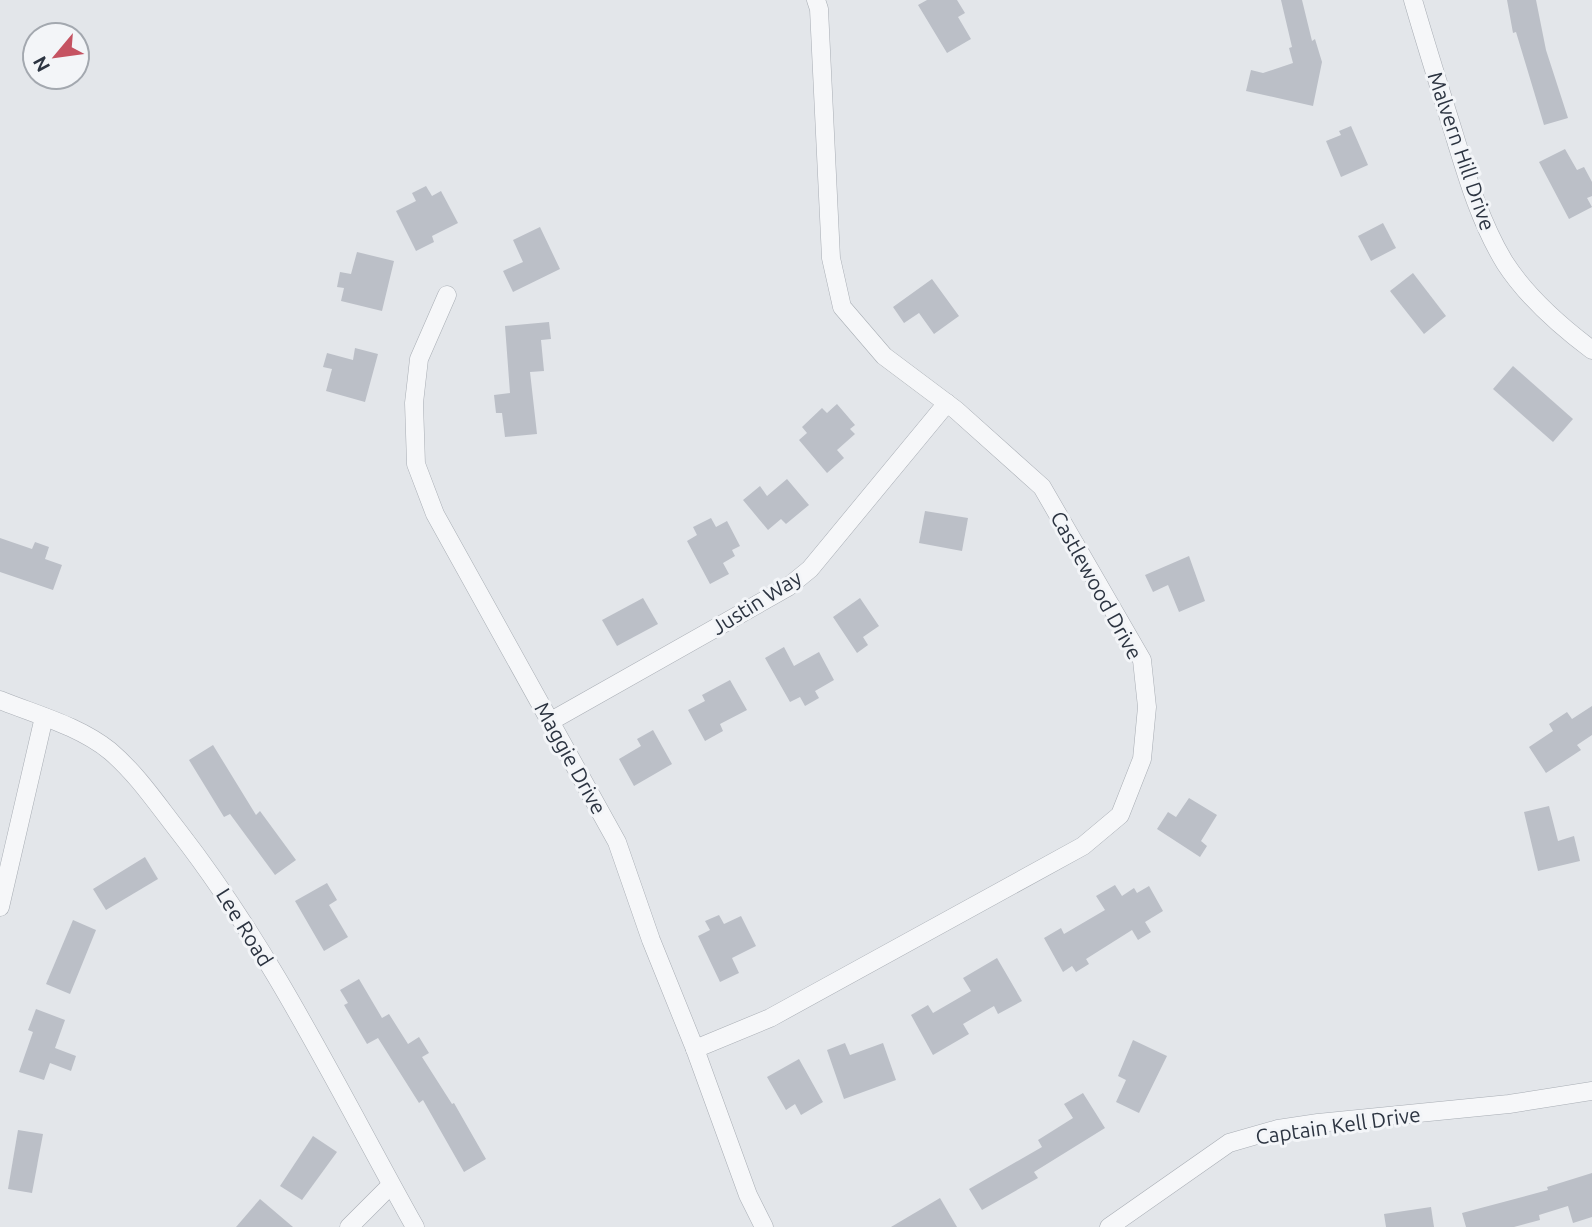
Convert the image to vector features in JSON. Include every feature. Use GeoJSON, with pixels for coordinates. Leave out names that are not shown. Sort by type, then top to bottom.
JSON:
{"type":"FeatureCollection","features":[{"type":"Feature","properties":{"kind":"street","name":"Castlewood Drive"},"geometry":{"type":"LineString","coordinates":[[695,1049],[770,1018],[1083,846],[1119,815],[1142,759],[1147,707],[1142,660],[1042,487],[947,402],[884,356],[842,307],[831,258],[819,9],[816,0]]}},
{"type":"Feature","properties":{"kind":"street","name":"Malvern Hill Drive"},"geometry":{"type":"LineString","coordinates":[[1413,0],[1466,172],[1488,230],[1506,264],[1525,289],[1552,317],[1592,350]]}},
{"type":"Feature","properties":{"kind":"street","name":"Maggie Drive"},"geometry":{"type":"LineString","coordinates":[[447,295],[419,359],[414,403],[416,464],[435,514],[617,842],[651,940],[695,1049],[748,1195],[764,1227]]}},
{"type":"Feature","properties":{"kind":"street","name":"Justin Way"},"geometry":{"type":"LineString","coordinates":[[551,721],[788,587],[810,569],[947,402]]}},
{"type":"Feature","properties":{"kind":"street","name":"Lee Road"},"geometry":{"type":"LineString","coordinates":[[0,700],[74,728],[109,751],[138,779],[209,871],[247,927],[415,1227]]}},
{"type":"Feature","properties":{"kind":"street"},"geometry":{"type":"LineString","coordinates":[[0,906],[44,717]]}},
{"type":"Feature","properties":{"kind":"street","name":"Captain Kell Drive"},"geometry":{"type":"LineString","coordinates":[[1109,1227],[1229,1143],[1278,1129],[1509,1104],[1592,1091]]}},
{"type":"Feature","properties":{"kind":"street"},"geometry":{"type":"LineString","coordinates":[[349,1227],[391,1185]]}},
{"type":"Feature","properties":{"kind":"building"},"geometry":{"type":"Polygon","coordinates":[[[927,0],[957,0],[965,13],[958,17],[971,39],[947,53],[918,5],[927,0]]]}},
{"type":"Feature","properties":{"kind":"building"},"geometry":{"type":"Polygon","coordinates":[[[1281,0],[1302,0],[1312,41],[1315,39],[1322,62],[1313,106],[1246,91],[1251,70],[1263,73],[1293,63],[1281,0]]]}},
{"type":"Feature","properties":{"kind":"building"},"geometry":{"type":"Polygon","coordinates":[[[1507,0],[1536,0],[1546,50],[1568,118],[1544,125],[1516,32],[1513,33],[1507,0]]]}},
{"type":"Feature","properties":{"kind":"building"},"geometry":{"type":"Polygon","coordinates":[[[1351,126],[1368,165],[1341,177],[1326,141],[1341,135],[1339,131],[1351,126]]]}},
{"type":"Feature","properties":{"kind":"building"},"geometry":{"type":"Polygon","coordinates":[[[1565,149],[1577,170],[1584,167],[1592,182],[1592,196],[1587,198],[1592,207],[1569,219],[1539,162],[1565,149]]]}},
{"type":"Feature","properties":{"kind":"building"},"geometry":{"type":"Polygon","coordinates":[[[426,186],[432,196],[441,191],[458,223],[432,236],[434,242],[416,251],[396,211],[416,201],[412,193],[426,186]]]}},
{"type":"Feature","properties":{"kind":"building"},"geometry":{"type":"Polygon","coordinates":[[[1383,223],[1396,248],[1371,261],[1358,236],[1383,223]]]}},
{"type":"Feature","properties":{"kind":"building"},"geometry":{"type":"Polygon","coordinates":[[[540,227],[560,269],[513,292],[503,271],[523,262],[513,240],[540,227]]]}},
{"type":"Feature","properties":{"kind":"building"},"geometry":{"type":"Polygon","coordinates":[[[357,252],[394,261],[382,311],[341,301],[344,288],[337,287],[340,272],[351,274],[357,252]]]}},
{"type":"Feature","properties":{"kind":"building"},"geometry":{"type":"Polygon","coordinates":[[[1413,273],[1446,316],[1424,334],[1390,291],[1413,273]]]}},
{"type":"Feature","properties":{"kind":"building"},"geometry":{"type":"Polygon","coordinates":[[[932,279],[959,316],[934,334],[919,313],[904,323],[893,307],[932,279]]]}},
{"type":"Feature","properties":{"kind":"building"},"geometry":{"type":"Polygon","coordinates":[[[549,322],[551,339],[541,340],[544,371],[530,372],[537,434],[505,437],[502,413],[496,413],[494,395],[510,393],[505,326],[549,322]]]}},
{"type":"Feature","properties":{"kind":"building"},"geometry":{"type":"Polygon","coordinates":[[[355,348],[378,354],[365,402],[326,391],[332,369],[323,367],[327,353],[353,360],[355,348]]]}},
{"type":"Feature","properties":{"kind":"building"},"geometry":{"type":"Polygon","coordinates":[[[1513,366],[1573,419],[1553,442],[1493,389],[1513,366]]]}},
{"type":"Feature","properties":{"kind":"building"},"geometry":{"type":"Polygon","coordinates":[[[837,404],[855,425],[850,429],[855,434],[837,450],[844,458],[827,473],[799,440],[807,433],[802,427],[822,408],[827,413],[837,404]]]}},
{"type":"Feature","properties":{"kind":"building"},"geometry":{"type":"Polygon","coordinates":[[[787,479],[809,505],[786,524],[781,519],[768,530],[743,500],[760,486],[767,496],[787,479]]]}},
{"type":"Feature","properties":{"kind":"building"},"geometry":{"type":"Polygon","coordinates":[[[925,511],[968,518],[962,551],[919,543],[925,511]]]}},
{"type":"Feature","properties":{"kind":"building"},"geometry":{"type":"Polygon","coordinates":[[[711,518],[716,527],[727,521],[740,546],[732,550],[735,556],[723,563],[729,574],[710,584],[687,541],[697,535],[693,527],[711,518]]]}},
{"type":"Feature","properties":{"kind":"building"},"geometry":{"type":"Polygon","coordinates":[[[0,538],[32,549],[35,542],[49,547],[45,559],[62,565],[53,590],[0,572],[0,538]]]}},
{"type":"Feature","properties":{"kind":"building"},"geometry":{"type":"Polygon","coordinates":[[[1189,556],[1205,601],[1179,612],[1168,585],[1153,592],[1145,575],[1189,556]]]}},
{"type":"Feature","properties":{"kind":"building"},"geometry":{"type":"Polygon","coordinates":[[[643,598],[658,624],[617,646],[602,620],[643,598]]]}},
{"type":"Feature","properties":{"kind":"building"},"geometry":{"type":"Polygon","coordinates":[[[860,598],[879,626],[863,637],[868,645],[857,653],[833,617],[860,598]]]}},
{"type":"Feature","properties":{"kind":"building"},"geometry":{"type":"Polygon","coordinates":[[[784,647],[794,666],[819,652],[834,680],[815,691],[819,698],[805,706],[800,697],[790,702],[765,658],[784,647]]]}},
{"type":"Feature","properties":{"kind":"building"},"geometry":{"type":"Polygon","coordinates":[[[730,680],[747,710],[720,724],[723,731],[705,741],[688,710],[705,701],[702,695],[730,680]]]}},
{"type":"Feature","properties":{"kind":"building"},"geometry":{"type":"Polygon","coordinates":[[[1592,706],[1592,735],[1577,745],[1581,750],[1546,773],[1529,747],[1553,731],[1549,724],[1567,712],[1572,719],[1592,706]]]}},
{"type":"Feature","properties":{"kind":"building"},"geometry":{"type":"Polygon","coordinates":[[[653,730],[672,764],[634,786],[619,759],[641,746],[637,739],[653,730]]]}},
{"type":"Feature","properties":{"kind":"building"},"geometry":{"type":"Polygon","coordinates":[[[213,745],[256,815],[260,811],[296,860],[275,875],[230,814],[224,817],[189,760],[213,745]]]}},
{"type":"Feature","properties":{"kind":"building"},"geometry":{"type":"Polygon","coordinates":[[[1189,798],[1217,815],[1201,841],[1207,846],[1200,857],[1157,829],[1168,812],[1176,817],[1189,798]]]}},
{"type":"Feature","properties":{"kind":"building"},"geometry":{"type":"Polygon","coordinates":[[[1549,806],[1558,841],[1574,836],[1580,861],[1538,871],[1524,812],[1549,806]]]}},
{"type":"Feature","properties":{"kind":"building"},"geometry":{"type":"Polygon","coordinates":[[[145,857],[158,879],[106,910],[93,889],[145,857]]]}},
{"type":"Feature","properties":{"kind":"building"},"geometry":{"type":"Polygon","coordinates":[[[327,883],[337,900],[329,905],[348,937],[324,951],[295,901],[327,883]]]}},
{"type":"Feature","properties":{"kind":"building"},"geometry":{"type":"Polygon","coordinates":[[[1115,885],[1122,896],[1134,888],[1137,893],[1149,886],[1163,911],[1145,922],[1151,932],[1138,940],[1132,930],[1086,959],[1089,964],[1076,972],[1072,966],[1063,972],[1044,938],[1061,928],[1064,934],[1105,910],[1096,896],[1115,885]]]}},
{"type":"Feature","properties":{"kind":"building"},"geometry":{"type":"Polygon","coordinates":[[[719,915],[724,924],[741,916],[756,946],[732,958],[739,973],[720,982],[698,936],[710,930],[705,921],[719,915]]]}},
{"type":"Feature","properties":{"kind":"building"},"geometry":{"type":"Polygon","coordinates":[[[73,920],[96,930],[70,994],[46,984],[73,920]]]}},
{"type":"Feature","properties":{"kind":"building"},"geometry":{"type":"Polygon","coordinates":[[[997,958],[1022,1001],[998,1014],[994,1006],[963,1024],[969,1034],[933,1055],[911,1015],[928,1005],[933,1013],[971,991],[963,978],[997,958]]]}},
{"type":"Feature","properties":{"kind":"building"},"geometry":{"type":"Polygon","coordinates":[[[359,979],[382,1018],[389,1014],[408,1044],[419,1037],[429,1053],[422,1057],[452,1104],[454,1103],[486,1159],[464,1172],[423,1100],[419,1103],[378,1038],[367,1044],[344,1005],[348,1003],[340,990],[359,979]]]}},
{"type":"Feature","properties":{"kind":"building"},"geometry":{"type":"Polygon","coordinates":[[[36,1009],[65,1020],[55,1048],[76,1056],[71,1071],[50,1063],[44,1080],[19,1072],[33,1032],[28,1030],[36,1009]]]}},
{"type":"Feature","properties":{"kind":"building"},"geometry":{"type":"Polygon","coordinates":[[[1133,1040],[1167,1056],[1139,1113],[1116,1102],[1126,1080],[1118,1076],[1133,1040]]]}},
{"type":"Feature","properties":{"kind":"building"},"geometry":{"type":"Polygon","coordinates":[[[845,1043],[850,1055],[883,1043],[896,1080],[844,1099],[827,1050],[845,1043]]]}},
{"type":"Feature","properties":{"kind":"building"},"geometry":{"type":"Polygon","coordinates":[[[799,1059],[823,1102],[801,1115],[795,1104],[786,1110],[767,1077],[799,1059]]]}},
{"type":"Feature","properties":{"kind":"building"},"geometry":{"type":"Polygon","coordinates":[[[1083,1093],[1105,1128],[1034,1172],[1038,1178],[982,1210],[969,1189],[1042,1147],[1038,1140],[1073,1118],[1064,1104],[1083,1093]]]}},
{"type":"Feature","properties":{"kind":"building"},"geometry":{"type":"Polygon","coordinates":[[[18,1130],[43,1134],[32,1193],[8,1189],[18,1130]]]}},
{"type":"Feature","properties":{"kind":"building"},"geometry":{"type":"Polygon","coordinates":[[[313,1136],[337,1152],[302,1200],[280,1186],[313,1136]]]}},
{"type":"Feature","properties":{"kind":"building"},"geometry":{"type":"Polygon","coordinates":[[[1592,1173],[1592,1217],[1573,1223],[1568,1206],[1539,1215],[1540,1220],[1514,1227],[1466,1227],[1462,1213],[1548,1190],[1547,1187],[1592,1173]]]}},
{"type":"Feature","properties":{"kind":"building"},"geometry":{"type":"Polygon","coordinates":[[[940,1198],[957,1227],[891,1227],[940,1198]]]}},
{"type":"Feature","properties":{"kind":"building"},"geometry":{"type":"Polygon","coordinates":[[[260,1199],[273,1210],[293,1227],[236,1227],[260,1199]]]}},
{"type":"Feature","properties":{"kind":"building"},"geometry":{"type":"Polygon","coordinates":[[[1431,1207],[1434,1227],[1386,1227],[1384,1214],[1431,1207]]]}}]}
